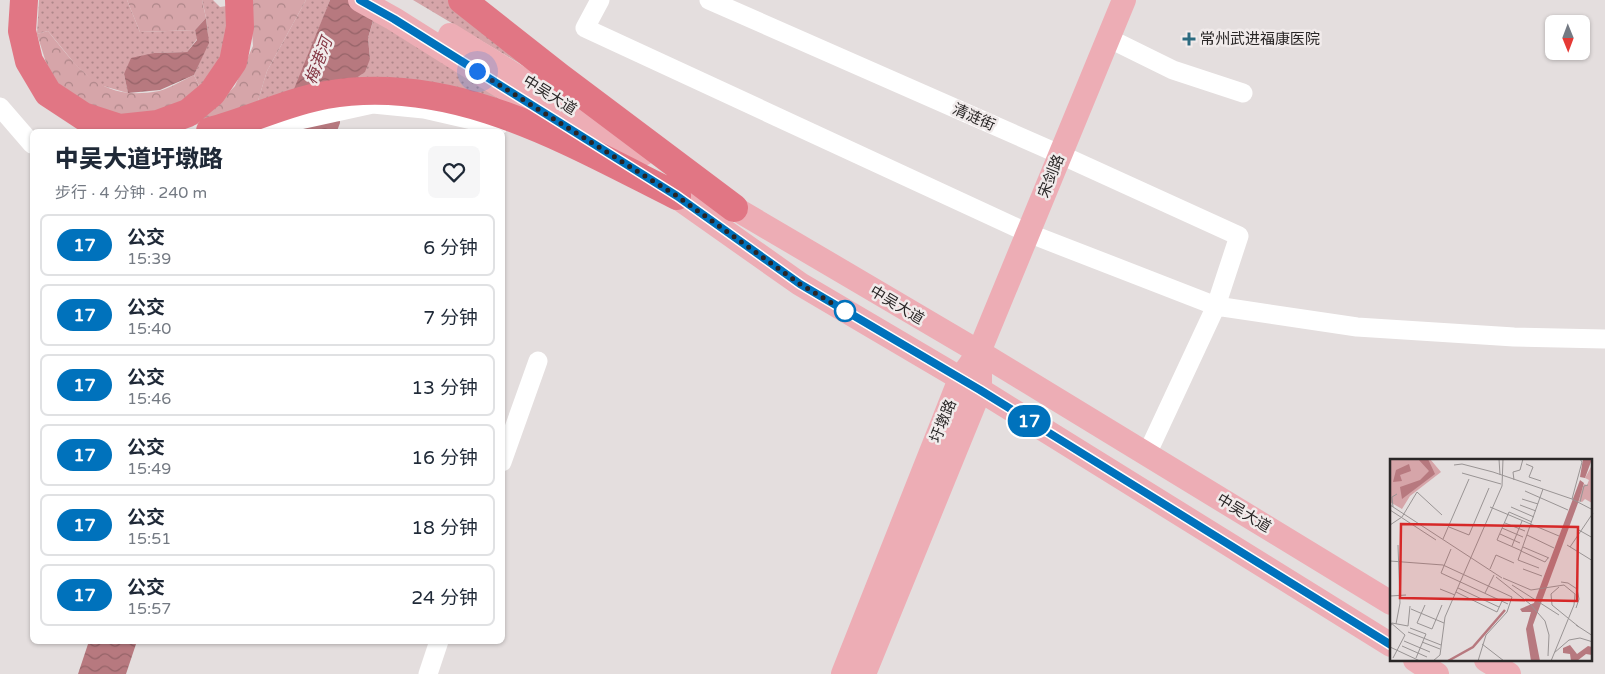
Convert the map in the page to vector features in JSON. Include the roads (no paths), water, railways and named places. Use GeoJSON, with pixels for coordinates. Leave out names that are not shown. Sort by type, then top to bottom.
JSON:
{"type":"FeatureCollection","features":[{"type":"Feature","properties":{"kind":"highway"},"geometry":{"type":"LineString","coordinates":[[18,10],[28,61],[48,93],[84,116],[120,128],[158,124],[188,112],[212,93],[233,62],[240,27],[239,0]]}},
{"type":"Feature","properties":{"kind":"highway"},"geometry":{"type":"LineString","coordinates":[[462,0],[561,78],[734,208]]}},
{"type":"Feature","properties":{"kind":"highway"},"geometry":{"type":"LineString","coordinates":[[18,10],[10,32],[18,65],[40,101],[86,129]]}},
{"type":"Feature","properties":{"kind":"highway"},"geometry":{"type":"LineString","coordinates":[[230,129],[278,108],[325,95],[373,97],[418,93],[503,113],[578,147],[677,196]]}},
{"type":"Feature","properties":{"kind":"main road"},"geometry":{"type":"LineString","coordinates":[[360,0],[395,9]]}},
{"type":"Feature","properties":{"kind":"main road","name":"宋剑路"},"geometry":{"type":"LineString","coordinates":[[980,352],[1059,154],[1124,0]]}},
{"type":"Feature","properties":{"kind":"main road","name":"中吴大道"},"geometry":{"type":"LineString","coordinates":[[395,9],[677,196],[800,284],[970,385],[1390,644]]}},
{"type":"Feature","properties":{"kind":"main road","name":"中吴大道"},"geometry":{"type":"LineString","coordinates":[[395,9],[980,352],[1390,602]]}},
{"type":"Feature","properties":{"kind":"main road","name":"圩墩路"},"geometry":{"type":"LineString","coordinates":[[864,674],[970,385],[980,352]]}},
{"type":"Feature","properties":{"kind":"main road","name":"圩墩路"},"geometry":{"type":"LineString","coordinates":[[843,674],[970,385]]}},
{"type":"Feature","properties":{"kind":"main road"},"geometry":{"type":"LineString","coordinates":[[1418,662],[1437,674]]}},
{"type":"Feature","properties":{"kind":"main road"},"geometry":{"type":"LineString","coordinates":[[1489,662],[1508,674]]}},
{"type":"Feature","properties":{"kind":"street"},"geometry":{"type":"LineString","coordinates":[[600,0],[585,28],[1028,233],[1216,306],[1357,327],[1514,337],[1605,339]]}},
{"type":"Feature","properties":{"kind":"street","name":"清涟街"},"geometry":{"type":"LineString","coordinates":[[708,0],[1059,154],[1239,236],[1216,306]]}},
{"type":"Feature","properties":{"kind":"street"},"geometry":{"type":"LineString","coordinates":[[1108,38],[1173,70],[1244,93]]}},
{"type":"Feature","properties":{"kind":"street"},"geometry":{"type":"LineString","coordinates":[[373,97],[511,129],[601,170],[753,251]]}},
{"type":"Feature","properties":{"kind":"street"},"geometry":{"type":"LineString","coordinates":[[0,107],[30,142]]}},
{"type":"Feature","properties":{"kind":"street"},"geometry":{"type":"LineString","coordinates":[[1147,454],[1216,306]]}},
{"type":"Feature","properties":{"kind":"street"},"geometry":{"type":"LineString","coordinates":[[505,454],[538,361]]}},
{"type":"Feature","properties":{"kind":"street"},"geometry":{"type":"LineString","coordinates":[[428,674],[438,644]]}},
{"type":"Feature","properties":{"kind":"water","name":"梅港河"},"geometry":{"type":"Polygon","coordinates":[[[330,0],[379,0],[368,38],[370,59],[365,72],[350,82],[339,99],[340,123],[338,129],[278,129],[330,0]]]}},
{"type":"Feature","properties":{"kind":"water"},"geometry":{"type":"Polygon","coordinates":[[[206,18],[209,43],[194,75],[160,90],[128,93],[124,74],[131,58],[154,53],[187,52],[197,40],[195,30],[206,18]]]}},
{"type":"Feature","properties":{"kind":"water"},"geometry":{"type":"Polygon","coordinates":[[[88,644],[136,644],[126,674],[78,674],[88,644]]]}},
{"type":"Feature","properties":{"kind":"place","name":"常州武进福康医院"},"geometry":{"type":"Point","coordinates":[1189,39]}}]}
